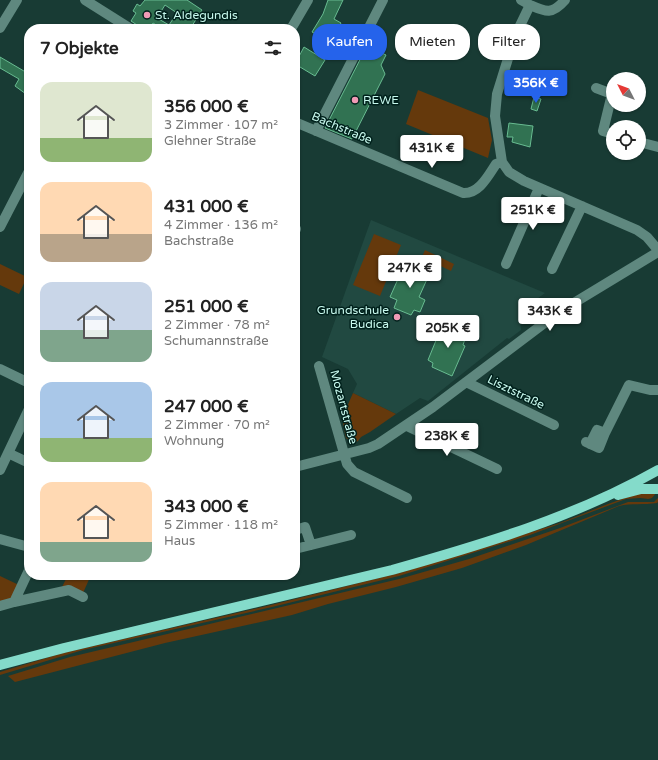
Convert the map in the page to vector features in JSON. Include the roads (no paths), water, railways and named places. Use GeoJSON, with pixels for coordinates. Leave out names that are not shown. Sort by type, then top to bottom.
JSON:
{"type":"FeatureCollection","features":[{"type":"Feature","properties":{"kind":"main road"},"geometry":{"type":"LineString","coordinates":[[0,665],[64,648],[392,570],[443,556],[532,527],[603,498],[658,470]]}},
{"type":"Feature","properties":{"kind":"main road"},"geometry":{"type":"LineString","coordinates":[[603,498],[641,489],[658,489]]}},
{"type":"Feature","properties":{"kind":"street"},"geometry":{"type":"LineString","coordinates":[[0,28],[17,0]]}},
{"type":"Feature","properties":{"kind":"street"},"geometry":{"type":"LineString","coordinates":[[85,0],[123,24]]}},
{"type":"Feature","properties":{"kind":"street"},"geometry":{"type":"LineString","coordinates":[[294,24],[308,0]]}},
{"type":"Feature","properties":{"kind":"street"},"geometry":{"type":"LineString","coordinates":[[316,131],[383,0]]}},
{"type":"Feature","properties":{"kind":"street"},"geometry":{"type":"LineString","coordinates":[[521,0],[530,5],[548,11],[557,8],[564,0]]}},
{"type":"Feature","properties":{"kind":"street"},"geometry":{"type":"LineString","coordinates":[[300,466],[378,444],[407,426],[559,312],[658,251],[647,237],[637,230],[539,188],[513,175],[506,169],[502,162],[495,120],[497,94],[515,36],[530,5]]}},
{"type":"Feature","properties":{"kind":"street"},"geometry":{"type":"LineString","coordinates":[[596,88],[612,94],[603,131],[606,132]]}},
{"type":"Feature","properties":{"kind":"street","name":"Bachstraße"},"geometry":{"type":"LineString","coordinates":[[300,124],[463,193],[475,191],[483,183],[496,164],[502,162]]}},
{"type":"Feature","properties":{"kind":"street"},"geometry":{"type":"LineString","coordinates":[[646,144],[658,148]]}},
{"type":"Feature","properties":{"kind":"street"},"geometry":{"type":"LineString","coordinates":[[0,227],[24,181]]}},
{"type":"Feature","properties":{"kind":"street"},"geometry":{"type":"LineString","coordinates":[[506,264],[539,188]]}},
{"type":"Feature","properties":{"kind":"street"},"geometry":{"type":"LineString","coordinates":[[552,269],[582,206]]}},
{"type":"Feature","properties":{"kind":"street","name":"Mozartstraße"},"geometry":{"type":"LineString","coordinates":[[319,366],[347,464],[354,472],[407,498]]}},
{"type":"Feature","properties":{"kind":"street"},"geometry":{"type":"LineString","coordinates":[[0,369],[24,381]]}},
{"type":"Feature","properties":{"kind":"street","name":"Lisztstraße"},"geometry":{"type":"LineString","coordinates":[[466,382],[554,426]]}},
{"type":"Feature","properties":{"kind":"street"},"geometry":{"type":"LineString","coordinates":[[588,443],[599,448],[629,385],[650,390],[658,390]]}},
{"type":"Feature","properties":{"kind":"street"},"geometry":{"type":"LineString","coordinates":[[0,470],[24,420]]}},
{"type":"Feature","properties":{"kind":"street"},"geometry":{"type":"LineString","coordinates":[[407,426],[497,469]]}},
{"type":"Feature","properties":{"kind":"street"},"geometry":{"type":"LineString","coordinates":[[8,453],[24,461]]}},
{"type":"Feature","properties":{"kind":"street"},"geometry":{"type":"LineString","coordinates":[[300,528],[305,527],[311,545]]}},
{"type":"Feature","properties":{"kind":"street"},"geometry":{"type":"LineString","coordinates":[[300,548],[351,534]]}},
{"type":"Feature","properties":{"kind":"street"},"geometry":{"type":"LineString","coordinates":[[0,539],[24,546]]}},
{"type":"Feature","properties":{"kind":"street"},"geometry":{"type":"LineString","coordinates":[[14,602],[25,580]]}},
{"type":"Feature","properties":{"kind":"street"},"geometry":{"type":"LineString","coordinates":[[22,586],[43,596]]}},
{"type":"Feature","properties":{"kind":"street"},"geometry":{"type":"LineString","coordinates":[[0,606],[69,590],[83,597]]}},
{"type":"Feature","properties":{"kind":"place","name":"St. Aldegundis"},"geometry":{"type":"Point","coordinates":[147,15]}},
{"type":"Feature","properties":{"kind":"place","name":"REWE"},"geometry":{"type":"Point","coordinates":[355,100]}},
{"type":"Feature","properties":{"kind":"place","name":"Grundschule Budica"},"geometry":{"type":"Point","coordinates":[397,317]}}]}
